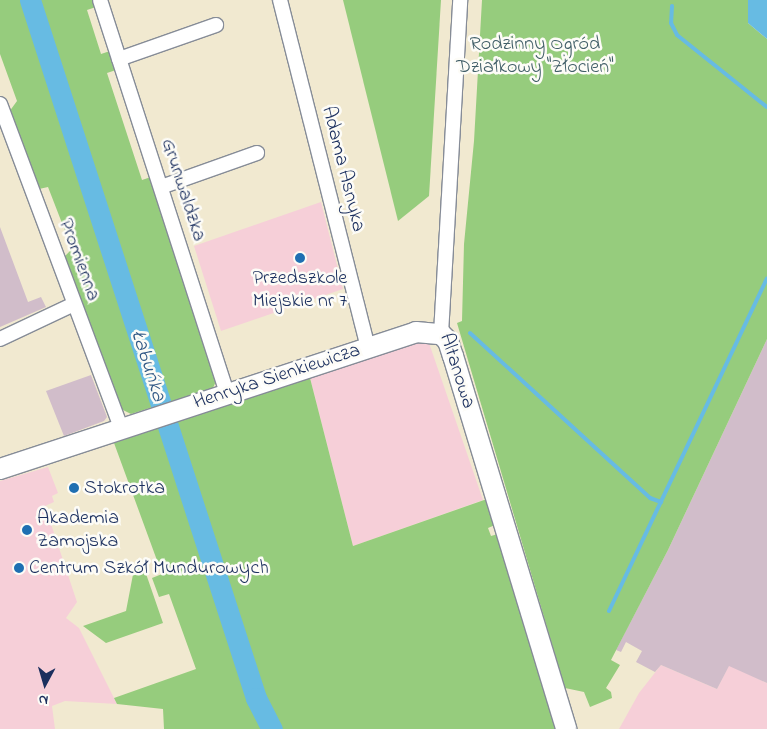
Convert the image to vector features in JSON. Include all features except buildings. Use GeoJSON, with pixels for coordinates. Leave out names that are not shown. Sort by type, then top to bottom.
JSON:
{"type":"FeatureCollection","features":[{"type":"Feature","properties":{"kind":"street","name":"Grunwaldzka"},"geometry":{"type":"LineString","coordinates":[[100,0],[227,393]]}},
{"type":"Feature","properties":{"kind":"street","name":"Adama Asnyka"},"geometry":{"type":"LineString","coordinates":[[280,0],[368,347]]}},
{"type":"Feature","properties":{"kind":"street","name":"Altanowa"},"geometry":{"type":"LineString","coordinates":[[460,0],[441,334],[454,356],[566,729]]}},
{"type":"Feature","properties":{"kind":"street"},"geometry":{"type":"LineString","coordinates":[[119,59],[216,25]]}},
{"type":"Feature","properties":{"kind":"street","name":"Promienna"},"geometry":{"type":"LineString","coordinates":[[0,104],[120,428]]}},
{"type":"Feature","properties":{"kind":"street"},"geometry":{"type":"LineString","coordinates":[[161,187],[257,153]]}},
{"type":"Feature","properties":{"kind":"street"},"geometry":{"type":"LineString","coordinates":[[0,339],[74,304]]}},
{"type":"Feature","properties":{"kind":"street","name":"Henryka Sienkiewicza"},"geometry":{"type":"LineString","coordinates":[[0,469],[368,347],[422,331],[441,334]]}},
{"type":"Feature","properties":{"kind":"shaded area"},"geometry":{"type":"Polygon","coordinates":[[[321,202],[343,289],[221,331],[194,246],[321,202]]]}},
{"type":"Feature","properties":{"kind":"shaded area"},"geometry":{"type":"Polygon","coordinates":[[[0,227],[28,302],[41,297],[46,307],[0,327],[0,227]]]}},
{"type":"Feature","properties":{"kind":"shaded area"},"geometry":{"type":"Polygon","coordinates":[[[767,339],[767,683],[729,666],[717,689],[661,665],[655,672],[636,662],[642,651],[626,642],[621,652],[616,650],[668,550],[767,339]]]}},
{"type":"Feature","properties":{"kind":"shaded area"},"geometry":{"type":"Polygon","coordinates":[[[424,341],[429,343],[483,500],[353,546],[310,378],[424,341]]]}},
{"type":"Feature","properties":{"kind":"shaded area"},"geometry":{"type":"Polygon","coordinates":[[[91,375],[107,417],[104,421],[64,436],[46,391],[91,375]]]}},
{"type":"Feature","properties":{"kind":"shaded area"},"geometry":{"type":"Polygon","coordinates":[[[48,467],[58,493],[52,496],[54,502],[45,506],[77,602],[66,618],[79,628],[117,704],[65,701],[52,706],[55,729],[0,729],[0,481],[48,467]]]}},
{"type":"Feature","properties":{"kind":"shaded area"},"geometry":{"type":"Polygon","coordinates":[[[661,665],[717,689],[729,665],[767,683],[767,729],[619,729],[639,693],[661,665]]]}},
{"type":"Feature","properties":{"kind":"green space"},"geometry":{"type":"Polygon","coordinates":[[[0,0],[93,0],[96,7],[87,10],[101,54],[110,51],[116,70],[107,73],[142,180],[151,177],[217,379],[213,388],[131,414],[121,409],[64,257],[72,249],[48,187],[39,189],[9,112],[17,101],[0,54],[0,0]]]}},
{"type":"Feature","properties":{"kind":"green space"},"geometry":{"type":"Polygon","coordinates":[[[343,0],[441,0],[429,196],[398,221],[343,0]]]}},
{"type":"Feature","properties":{"kind":"green space","name":"Rodzinny Ogród Działkowy \"Złocień\""},"geometry":{"type":"Polygon","coordinates":[[[482,0],[748,0],[748,23],[767,39],[767,339],[668,550],[611,660],[620,665],[606,688],[611,692],[612,698],[590,707],[584,692],[565,688],[457,323],[462,321],[464,244],[474,141],[482,0]]]}},
{"type":"Feature","properties":{"kind":"green space"},"geometry":{"type":"Polygon","coordinates":[[[310,378],[353,546],[487,499],[495,525],[488,528],[491,536],[498,534],[557,729],[164,729],[163,709],[117,704],[114,698],[196,669],[169,594],[159,597],[152,578],[162,574],[114,443],[310,378]]]}},
{"type":"Feature","properties":{"kind":"green space"},"geometry":{"type":"Polygon","coordinates":[[[135,564],[143,565],[163,623],[106,643],[83,626],[126,611],[135,564]]]}},
{"type":"Feature","properties":{"kind":"water"},"geometry":{"type":"Polygon","coordinates":[[[748,0],[767,0],[767,39],[748,23],[748,0]]]}},
{"type":"Feature","properties":{"kind":"waterway","name":"Łabuńka"},"geometry":{"type":"LineString","coordinates":[[30,0],[256,698],[272,729]]}},
{"type":"Feature","properties":{"kind":"waterway"},"geometry":{"type":"LineString","coordinates":[[672,6],[671,23],[677,35],[767,107]]}},
{"type":"Feature","properties":{"kind":"waterway"},"geometry":{"type":"LineString","coordinates":[[609,611],[767,279]]}},
{"type":"Feature","properties":{"kind":"waterway"},"geometry":{"type":"LineString","coordinates":[[470,333],[650,498],[661,502]]}},
{"type":"Feature","properties":{"kind":"place","name":"Przedszkole Miejskie nr 7"},"geometry":{"type":"Point","coordinates":[300,258]}},
{"type":"Feature","properties":{"kind":"place","name":"Stokrotka"},"geometry":{"type":"Point","coordinates":[74,488]}},
{"type":"Feature","properties":{"kind":"place","name":"Akademia Zamojska"},"geometry":{"type":"Point","coordinates":[27,530]}},
{"type":"Feature","properties":{"kind":"place","name":"Centrum Szkół Mundurowych"},"geometry":{"type":"Point","coordinates":[19,568]}}]}
